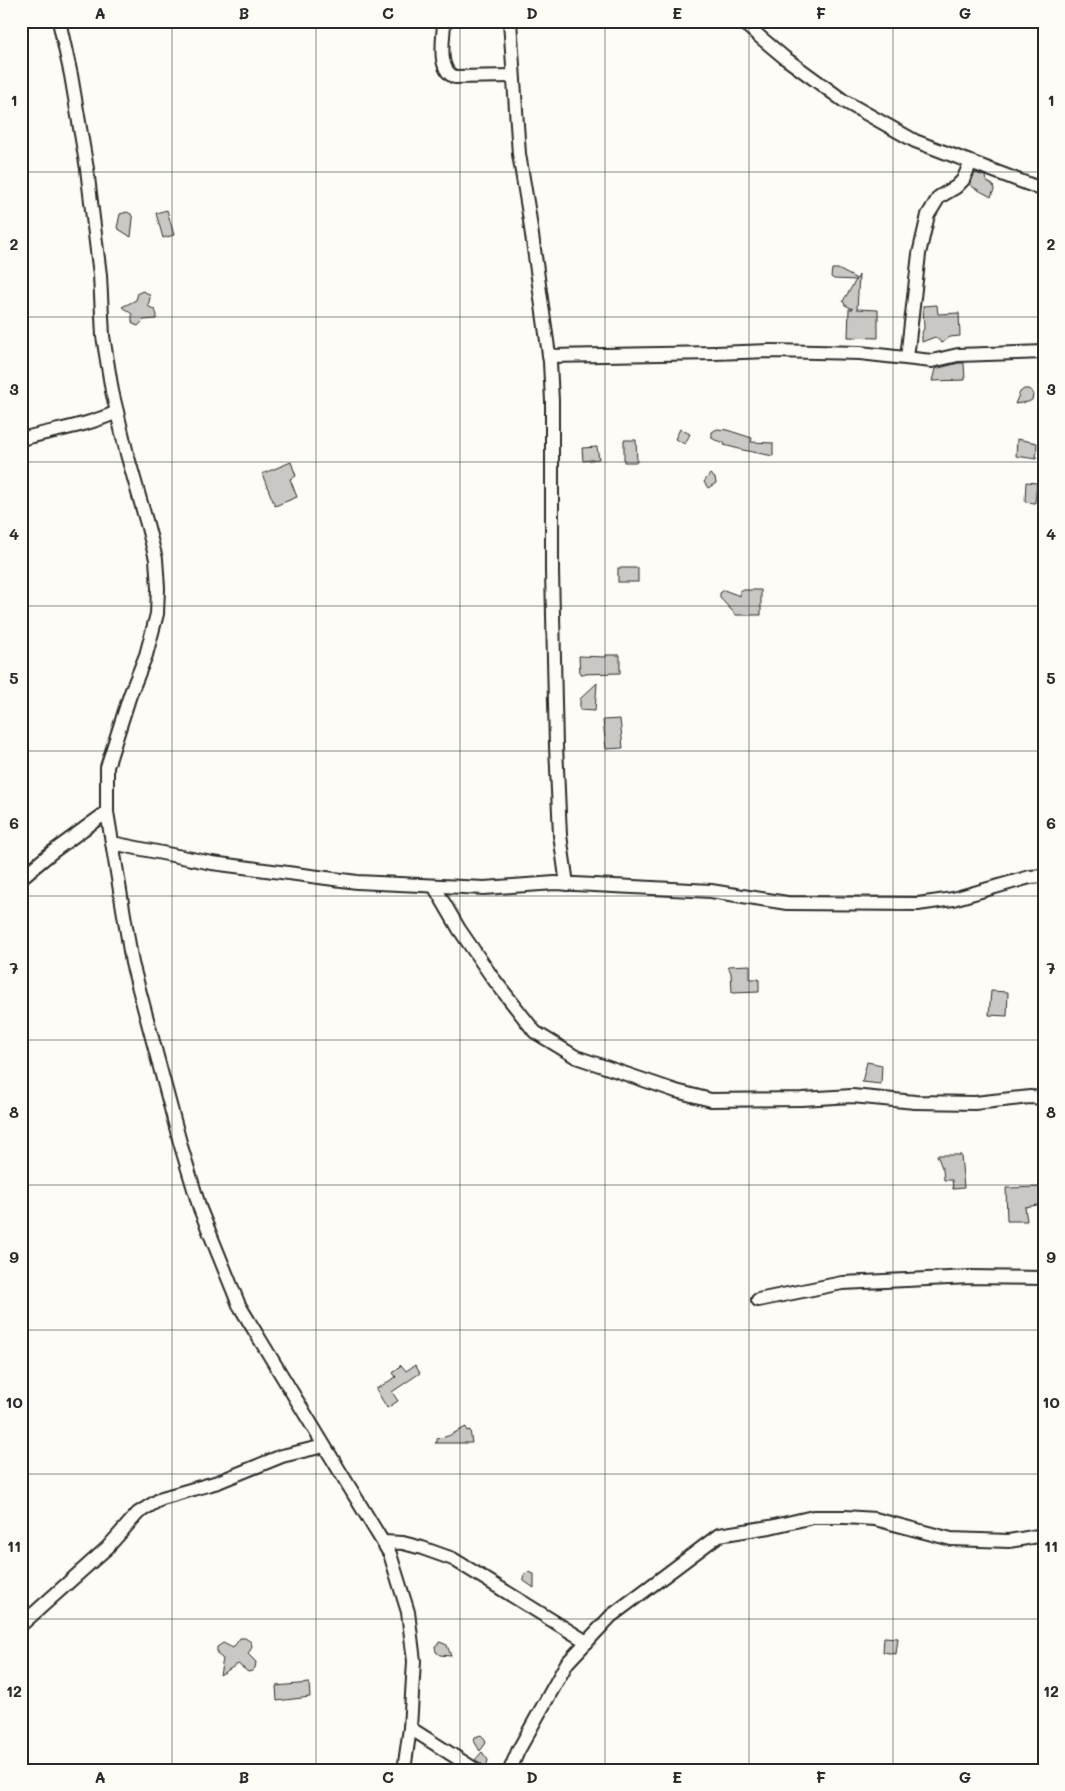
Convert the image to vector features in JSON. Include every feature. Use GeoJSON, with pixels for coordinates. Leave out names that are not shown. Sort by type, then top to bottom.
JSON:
{"type":"FeatureCollection","features":[{"type":"Feature","properties":{"kind":"street"},"geometry":{"type":"LineString","coordinates":[[59,21],[71,75],[87,172],[100,274],[104,336],[112,391],[156,559],[157,614],[146,655],[106,767],[106,812],[132,963],[181,1146],[200,1209],[239,1305],[390,1554],[408,1612],[414,1661],[410,1728],[404,1770]]}},
{"type":"Feature","properties":{"kind":"street"},"geometry":{"type":"LineString","coordinates":[[444,21],[444,65],[450,75],[455,77],[513,76]]}},
{"type":"Feature","properties":{"kind":"street"},"geometry":{"type":"LineString","coordinates":[[510,21],[519,154],[530,214],[549,356],[552,401],[552,571],[555,728],[560,835],[567,884]]}},
{"type":"Feature","properties":{"kind":"street"},"geometry":{"type":"LineString","coordinates":[[741,21],[785,58],[844,101],[915,141],[1044,190]]}},
{"type":"Feature","properties":{"kind":"street"},"geometry":{"type":"LineString","coordinates":[[907,358],[919,254],[928,215],[939,197],[956,187],[963,180],[970,162]]}},
{"type":"Feature","properties":{"kind":"street"},"geometry":{"type":"LineString","coordinates":[[549,356],[771,351],[860,353],[932,361],[958,355],[1044,352]]}},
{"type":"Feature","properties":{"kind":"street"},"geometry":{"type":"LineString","coordinates":[[21,438],[80,425],[117,412]]}},
{"type":"Feature","properties":{"kind":"street"},"geometry":{"type":"LineString","coordinates":[[21,878],[106,812]]}},
{"type":"Feature","properties":{"kind":"street"},"geometry":{"type":"LineString","coordinates":[[112,843],[212,863],[357,882],[484,888],[555,883],[711,891],[787,903],[918,904],[953,898],[1044,876]]}},
{"type":"Feature","properties":{"kind":"street"},"geometry":{"type":"LineString","coordinates":[[434,886],[459,929],[492,977],[535,1032],[576,1057],[667,1088],[711,1100],[802,1099],[852,1096],[915,1102],[975,1103],[1030,1097],[1044,1098]]}},
{"type":"Feature","properties":{"kind":"street"},"geometry":{"type":"LineString","coordinates":[[758,1300],[842,1283],[970,1277],[1044,1278]]}},
{"type":"Feature","properties":{"kind":"street"},"geometry":{"type":"LineString","coordinates":[[21,1625],[107,1548],[138,1513],[162,1498],[218,1482],[282,1456],[324,1446]]}},
{"type":"Feature","properties":{"kind":"street"},"geometry":{"type":"LineString","coordinates":[[510,1770],[518,1751],[567,1663],[611,1616],[719,1535],[770,1528],[813,1517],[845,1517],[875,1519],[951,1539],[1009,1541],[1044,1535]]}},
{"type":"Feature","properties":{"kind":"street"},"geometry":{"type":"LineString","coordinates":[[383,1542],[404,1543],[453,1559],[587,1642]]}},
{"type":"Feature","properties":{"kind":"street"},"geometry":{"type":"LineString","coordinates":[[410,1728],[476,1770]]}},
{"type":"Feature","properties":{"kind":"building"},"geometry":{"type":"Polygon","coordinates":[[[975,173],[985,176],[986,181],[993,185],[994,190],[991,197],[971,186],[970,184],[975,173]]]}},
{"type":"Feature","properties":{"kind":"building"},"geometry":{"type":"Polygon","coordinates":[[[167,210],[174,235],[163,238],[156,213],[167,210]]]}},
{"type":"Feature","properties":{"kind":"building"},"geometry":{"type":"Polygon","coordinates":[[[127,212],[131,214],[133,219],[131,237],[117,228],[120,214],[127,212]]]}},
{"type":"Feature","properties":{"kind":"building"},"geometry":{"type":"Polygon","coordinates":[[[832,269],[838,269],[857,279],[859,275],[857,309],[878,310],[878,338],[848,337],[849,309],[853,309],[845,305],[843,301],[856,280],[834,279],[831,277],[832,269]]]}},
{"type":"Feature","properties":{"kind":"building"},"geometry":{"type":"Polygon","coordinates":[[[143,291],[149,294],[148,306],[155,310],[157,315],[156,319],[144,320],[138,326],[133,324],[132,314],[122,307],[136,300],[138,293],[143,291]]]}},
{"type":"Feature","properties":{"kind":"building"},"geometry":{"type":"Polygon","coordinates":[[[937,305],[938,314],[959,313],[960,336],[950,337],[942,343],[935,337],[922,342],[924,328],[923,306],[937,305]]]}},
{"type":"Feature","properties":{"kind":"building"},"geometry":{"type":"Polygon","coordinates":[[[964,363],[965,380],[932,381],[935,369],[964,363]]]}},
{"type":"Feature","properties":{"kind":"building"},"geometry":{"type":"Polygon","coordinates":[[[1024,389],[1032,391],[1032,400],[1015,404],[1020,392],[1024,389]]]}},
{"type":"Feature","properties":{"kind":"building"},"geometry":{"type":"Polygon","coordinates":[[[680,429],[690,434],[685,444],[675,439],[680,429]]]}},
{"type":"Feature","properties":{"kind":"building"},"geometry":{"type":"Polygon","coordinates":[[[717,429],[727,430],[752,438],[751,442],[773,443],[773,456],[724,445],[725,443],[712,438],[712,432],[717,429]]]}},
{"type":"Feature","properties":{"kind":"building"},"geometry":{"type":"Polygon","coordinates":[[[1017,439],[1037,443],[1036,459],[1016,456],[1017,439]]]}},
{"type":"Feature","properties":{"kind":"building"},"geometry":{"type":"Polygon","coordinates":[[[624,440],[636,440],[637,462],[624,462],[624,440]]]}},
{"type":"Feature","properties":{"kind":"building"},"geometry":{"type":"Polygon","coordinates":[[[597,447],[599,459],[583,461],[582,448],[597,447]]]}},
{"type":"Feature","properties":{"kind":"building"},"geometry":{"type":"Polygon","coordinates":[[[291,462],[296,476],[290,479],[297,497],[275,506],[262,474],[291,462]]]}},
{"type":"Feature","properties":{"kind":"building"},"geometry":{"type":"Polygon","coordinates":[[[710,474],[715,478],[716,483],[708,488],[704,482],[710,474]]]}},
{"type":"Feature","properties":{"kind":"building"},"geometry":{"type":"Polygon","coordinates":[[[1026,482],[1037,483],[1035,503],[1025,502],[1026,482]]]}},
{"type":"Feature","properties":{"kind":"building"},"geometry":{"type":"Polygon","coordinates":[[[618,568],[638,568],[638,582],[618,582],[618,568]]]}},
{"type":"Feature","properties":{"kind":"building"},"geometry":{"type":"Polygon","coordinates":[[[724,590],[740,596],[740,590],[761,590],[761,615],[736,615],[720,598],[720,593],[724,590]]]}},
{"type":"Feature","properties":{"kind":"building"},"geometry":{"type":"Polygon","coordinates":[[[606,655],[620,655],[620,673],[580,674],[579,656],[606,657],[606,655]]]}},
{"type":"Feature","properties":{"kind":"building"},"geometry":{"type":"Polygon","coordinates":[[[597,683],[595,711],[580,710],[580,699],[597,683]]]}},
{"type":"Feature","properties":{"kind":"building"},"geometry":{"type":"Polygon","coordinates":[[[620,719],[623,748],[606,749],[603,720],[620,719]]]}},
{"type":"Feature","properties":{"kind":"building"},"geometry":{"type":"Polygon","coordinates":[[[750,965],[750,979],[759,979],[759,992],[732,993],[731,973],[728,966],[750,965]]]}},
{"type":"Feature","properties":{"kind":"building"},"geometry":{"type":"Polygon","coordinates":[[[991,991],[1008,992],[1007,1016],[989,1015],[991,991]]]}},
{"type":"Feature","properties":{"kind":"building"},"geometry":{"type":"Polygon","coordinates":[[[867,1062],[882,1065],[881,1084],[862,1082],[867,1062]]]}},
{"type":"Feature","properties":{"kind":"building"},"geometry":{"type":"Polygon","coordinates":[[[937,1155],[961,1155],[964,1188],[953,1189],[952,1180],[944,1180],[943,1170],[937,1155]]]}},
{"type":"Feature","properties":{"kind":"building"},"geometry":{"type":"Polygon","coordinates":[[[1044,1187],[1044,1204],[1025,1207],[1027,1221],[1007,1221],[1006,1188],[1044,1187]]]}},
{"type":"Feature","properties":{"kind":"building"},"geometry":{"type":"Polygon","coordinates":[[[401,1365],[406,1371],[415,1365],[420,1373],[392,1392],[398,1401],[387,1408],[376,1389],[396,1377],[393,1373],[401,1365]]]}},
{"type":"Feature","properties":{"kind":"building"},"geometry":{"type":"Polygon","coordinates":[[[466,1427],[467,1431],[470,1430],[472,1443],[435,1443],[437,1439],[466,1427]]]}},
{"type":"Feature","properties":{"kind":"building"},"geometry":{"type":"Polygon","coordinates":[[[528,1572],[534,1574],[534,1588],[524,1581],[523,1576],[528,1572]]]}},
{"type":"Feature","properties":{"kind":"building"},"geometry":{"type":"Polygon","coordinates":[[[884,1637],[898,1638],[896,1654],[883,1652],[884,1637]]]}},
{"type":"Feature","properties":{"kind":"building"},"geometry":{"type":"Polygon","coordinates":[[[240,1638],[245,1638],[251,1642],[252,1647],[248,1654],[256,1662],[255,1668],[248,1672],[238,1664],[220,1675],[223,1659],[217,1654],[217,1647],[223,1643],[233,1648],[240,1638]]]}},
{"type":"Feature","properties":{"kind":"building"},"geometry":{"type":"Polygon","coordinates":[[[440,1642],[447,1645],[451,1656],[440,1655],[436,1652],[435,1646],[440,1642]]]}},
{"type":"Feature","properties":{"kind":"building"},"geometry":{"type":"Polygon","coordinates":[[[309,1683],[310,1697],[277,1701],[276,1686],[309,1683]]]}},
{"type":"Feature","properties":{"kind":"building"},"geometry":{"type":"Polygon","coordinates":[[[481,1735],[486,1743],[480,1751],[474,1741],[475,1737],[481,1735]]]}},
{"type":"Feature","properties":{"kind":"building"},"geometry":{"type":"Polygon","coordinates":[[[482,1752],[488,1760],[484,1768],[481,1763],[475,1760],[482,1752]]]}}]}
